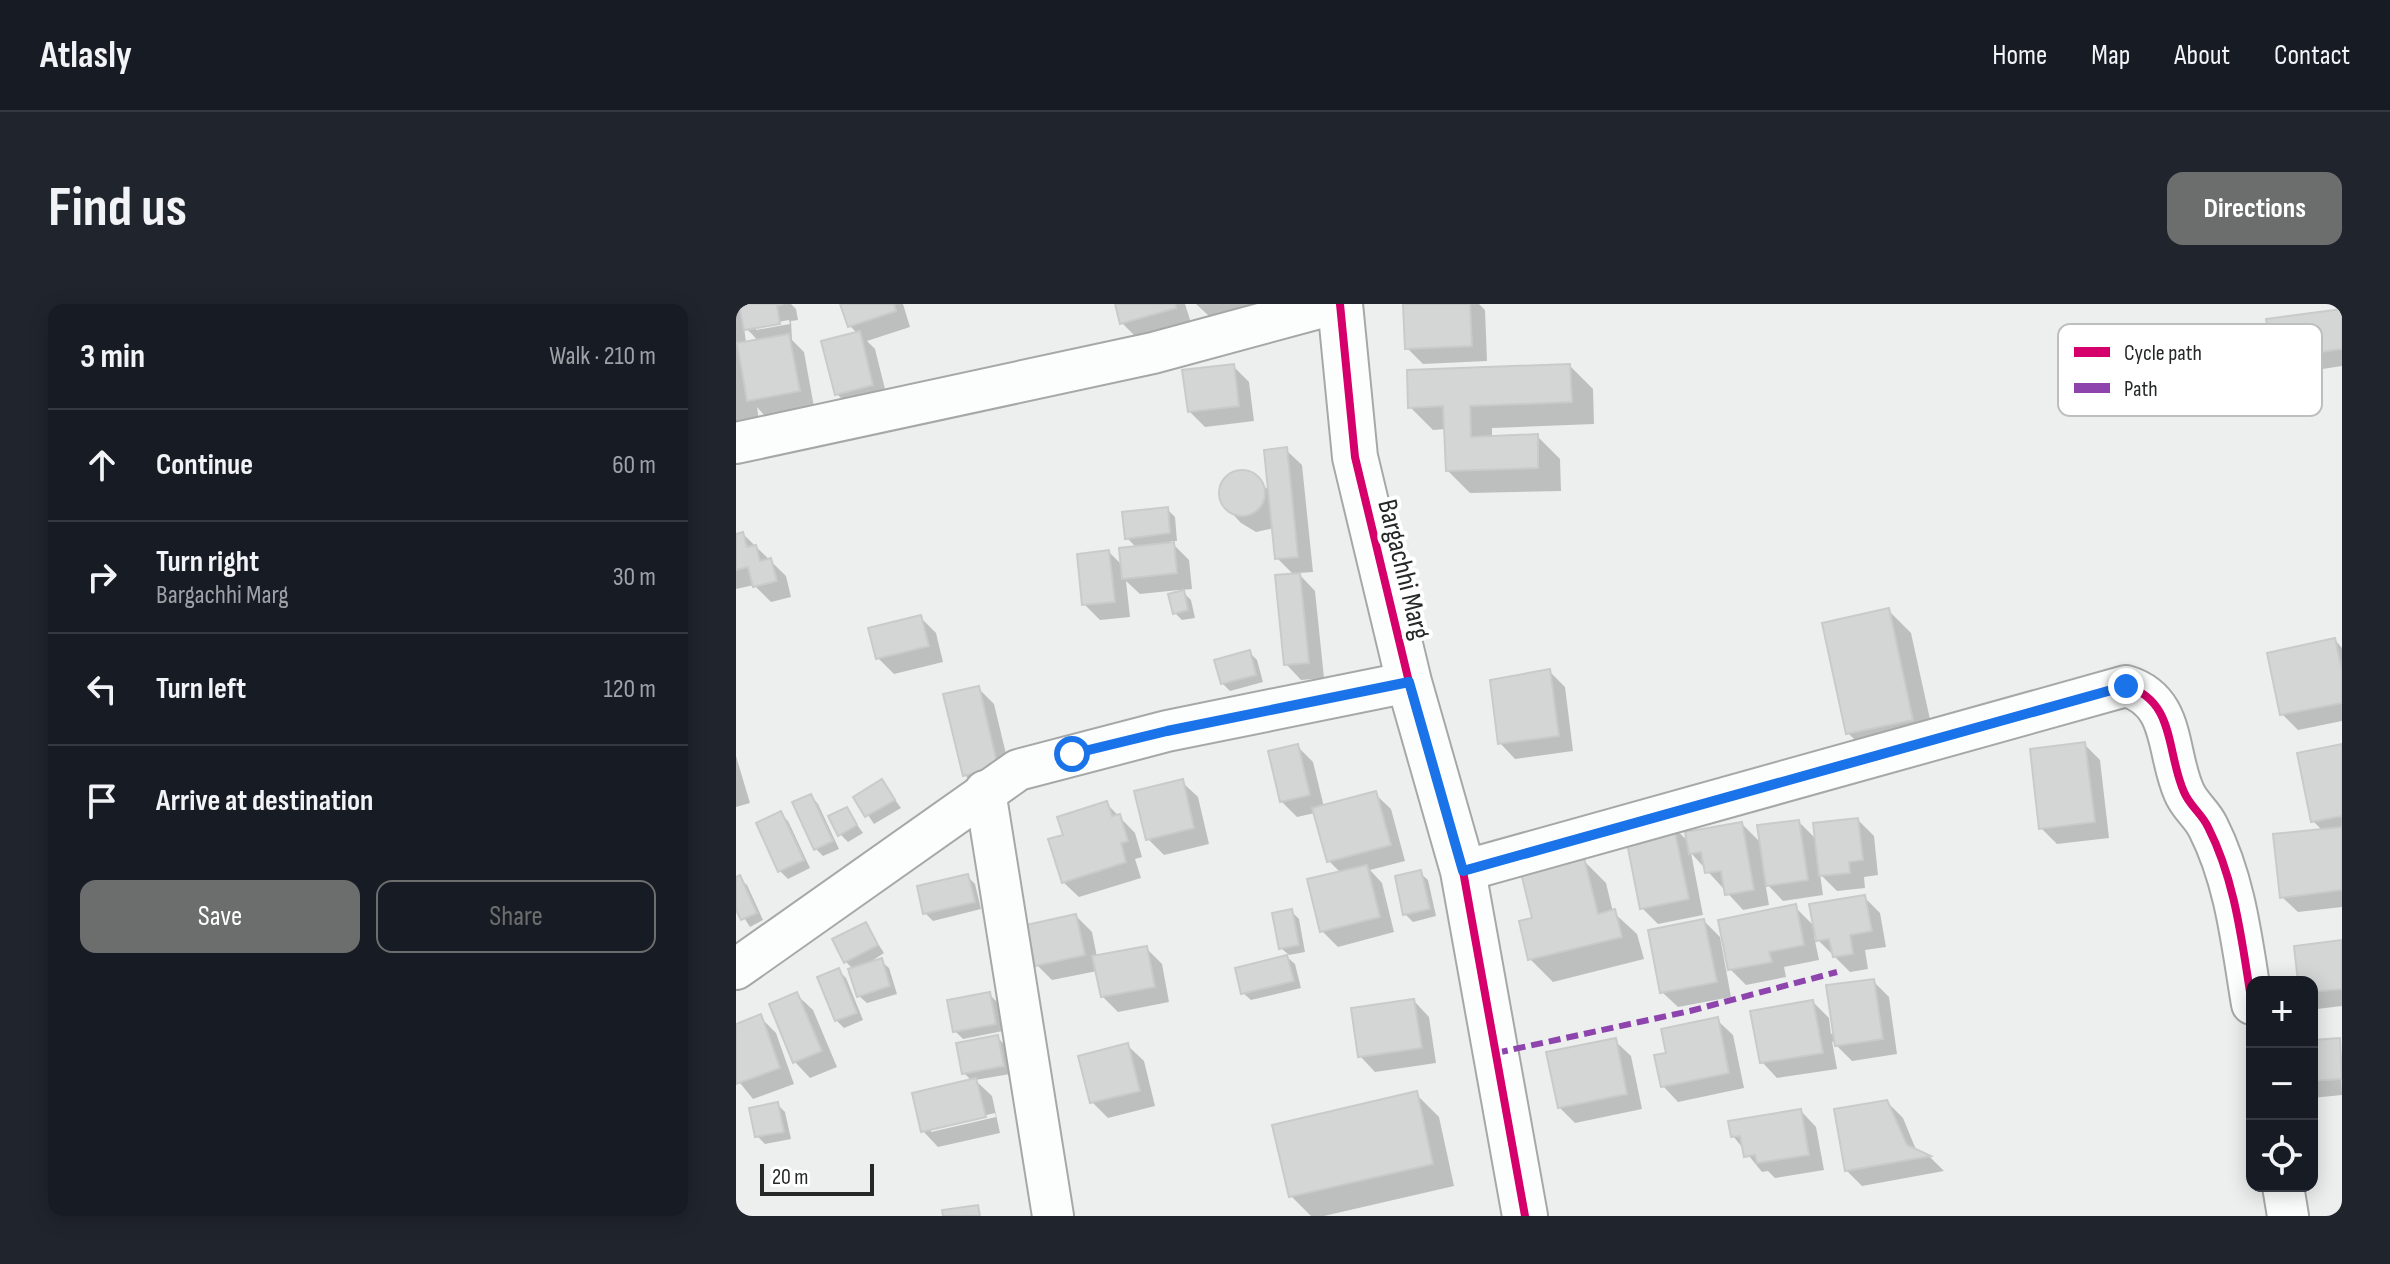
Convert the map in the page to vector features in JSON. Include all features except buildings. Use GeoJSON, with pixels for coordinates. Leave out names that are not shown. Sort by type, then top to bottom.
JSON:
{"type":"FeatureCollection","features":[{"type":"Feature","properties":{"kind":"street"},"geometry":{"type":"LineString","coordinates":[[736,443],[1153,353],[1334,304]]}},
{"type":"Feature","properties":{"kind":"street","name":"Bargachhi Marg"},"geometry":{"type":"LineString","coordinates":[[1340,304],[1355,457],[1409,682],[1463,871],[1525,1216]]}},
{"type":"Feature","properties":{"kind":"street"},"geometry":{"type":"LineString","coordinates":[[736,969],[800,927],[1018,770],[1167,731],[1409,682]]}},
{"type":"Feature","properties":{"kind":"street"},"geometry":{"type":"LineString","coordinates":[[1463,871],[2126,686],[2150,696],[2159,706],[2184,794],[2207,824],[2232,886],[2247,976]]}},
{"type":"Feature","properties":{"kind":"street"},"geometry":{"type":"LineString","coordinates":[[985,791],[1053,1216]]}},
{"type":"Feature","properties":{"kind":"street"},"geometry":{"type":"LineString","coordinates":[[2284,1192],[2288,1216]]}},
{"type":"Feature","properties":{"kind":"marked path"},"geometry":{"type":"LineString","coordinates":[[1496,1053],[1690,1011],[1837,972]]}},
{"type":"Feature","properties":{"kind":"cycle path"},"geometry":{"type":"LineString","coordinates":[[1340,304],[1355,457],[1409,682],[1463,871],[1525,1216]]}},
{"type":"Feature","properties":{"kind":"cycle path"},"geometry":{"type":"LineString","coordinates":[[1463,871],[2126,686],[2142,693],[2154,703],[2162,716],[2184,792],[2218,848],[2237,914],[2247,976]]}},
{"type":"Feature","properties":{"kind":"route"},"geometry":{"type":"LineString","coordinates":[[1072,754],[1167,731],[1409,682],[1463,871],[2126,686]]}}]}
